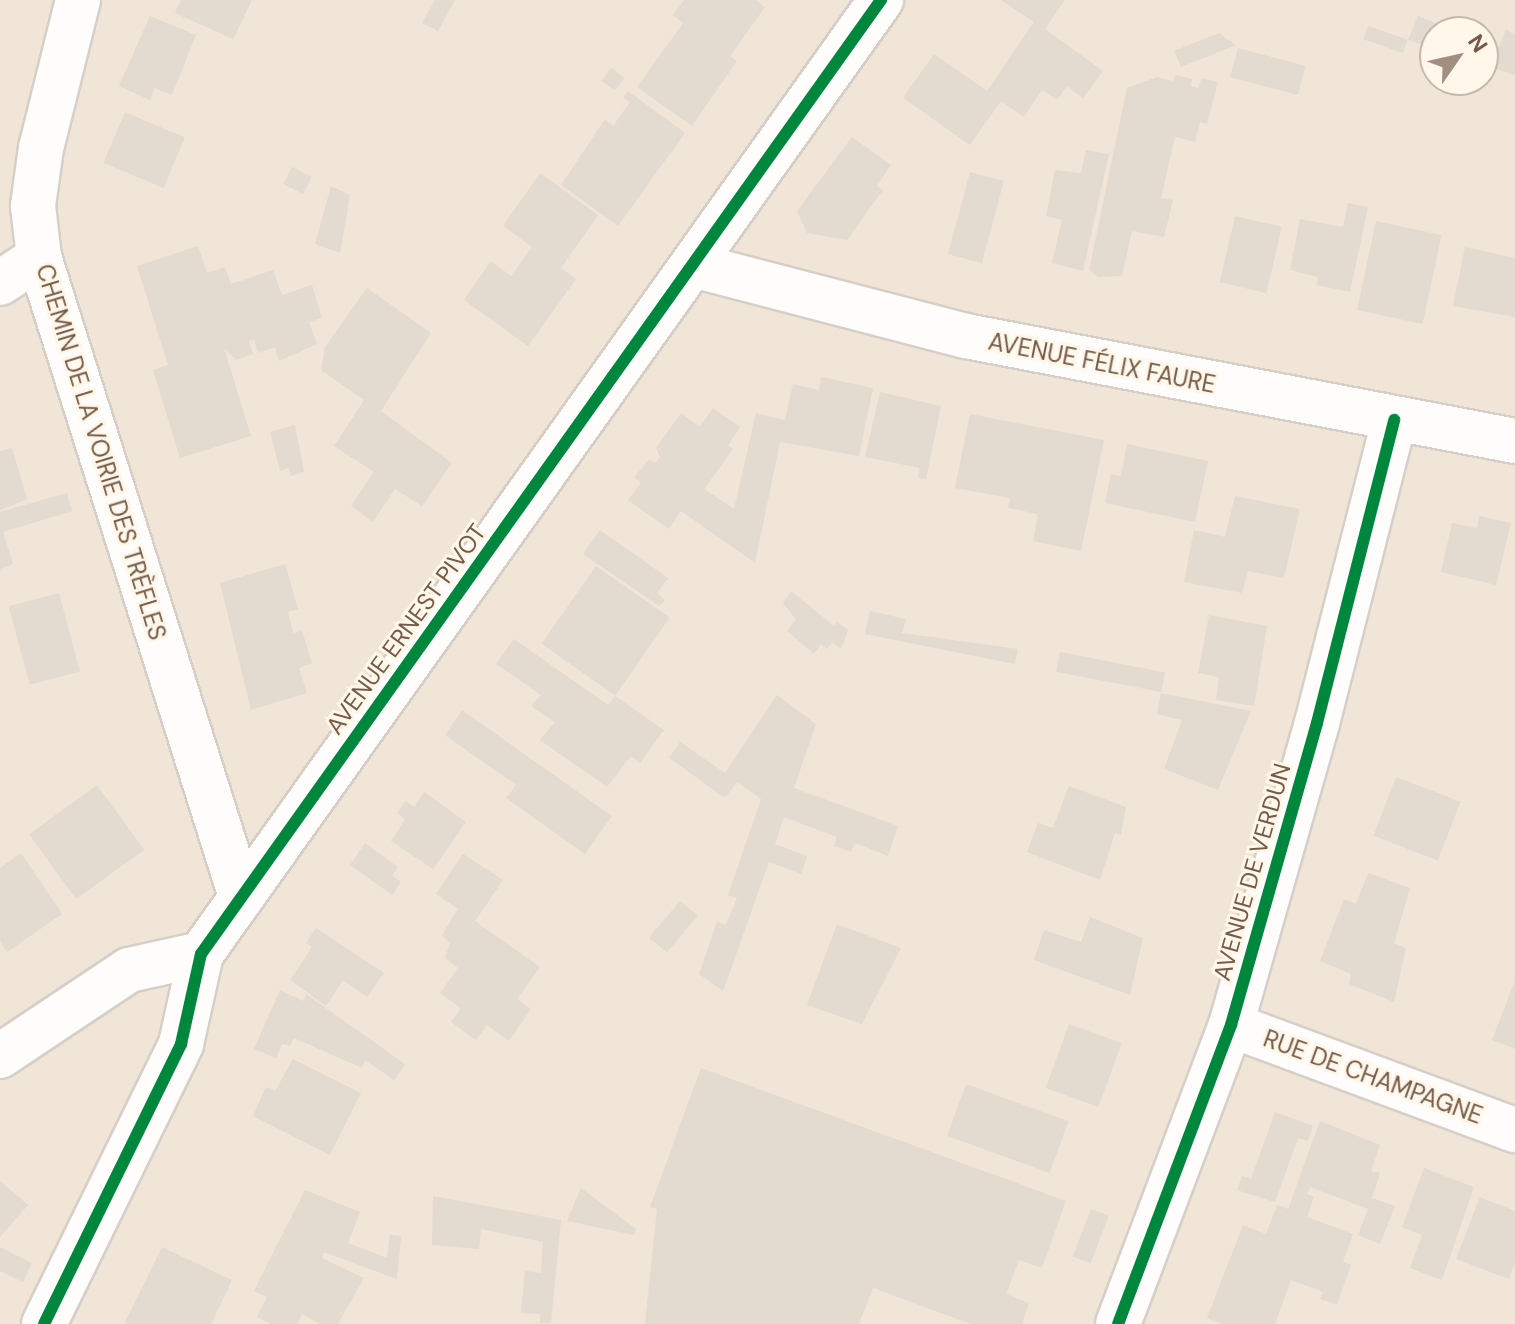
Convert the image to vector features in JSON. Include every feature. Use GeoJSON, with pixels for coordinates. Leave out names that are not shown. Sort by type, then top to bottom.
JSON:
{"type":"FeatureCollection","features":[{"type":"Feature","properties":{"kind":"street","name":"CHEMIN DE LA VOIRIE DES TRÈFLES"},"geometry":{"type":"LineString","coordinates":[[78,0],[41,148],[33,206],[39,257],[241,897]]}},
{"type":"Feature","properties":{"kind":"street","name":"AVENUE ERNEST PIVOT"},"geometry":{"type":"LineString","coordinates":[[44,1324],[181,1044],[201,954],[881,0]]}},
{"type":"Feature","properties":{"kind":"street"},"geometry":{"type":"LineString","coordinates":[[0,283],[39,257]]}},
{"type":"Feature","properties":{"kind":"street","name":"AVENUE FÉLIX FAURE"},"geometry":{"type":"LineString","coordinates":[[693,265],[966,336],[1515,441]]}},
{"type":"Feature","properties":{"kind":"street","name":"AVENUE DE VERDUN"},"geometry":{"type":"LineString","coordinates":[[1118,1324],[1231,1025],[1317,723],[1394,420]]}},
{"type":"Feature","properties":{"kind":"street"},"geometry":{"type":"LineString","coordinates":[[0,1056],[129,970],[201,954]]}},
{"type":"Feature","properties":{"kind":"street","name":"RUE DE CHAMPAGNE"},"geometry":{"type":"LineString","coordinates":[[1231,1025],[1515,1130]]}},
{"type":"Feature","properties":{"kind":"shaded area"},"geometry":{"type":"Polygon","coordinates":[[[0,0],[1515,0],[1515,1324],[0,1324],[0,0]]]}},
{"type":"Feature","properties":{"kind":"building"},"geometry":{"type":"Polygon","coordinates":[[[181,0],[252,0],[233,39],[175,13],[181,0]]]}},
{"type":"Feature","properties":{"kind":"building"},"geometry":{"type":"Polygon","coordinates":[[[435,0],[455,0],[438,31],[422,23],[435,0]]]}},
{"type":"Feature","properties":{"kind":"building"},"geometry":{"type":"Polygon","coordinates":[[[684,0],[755,0],[765,7],[730,56],[737,61],[692,126],[637,87],[683,23],[673,15],[684,0]]]}},
{"type":"Feature","properties":{"kind":"building"},"geometry":{"type":"Polygon","coordinates":[[[1001,0],[1065,0],[1045,29],[1103,71],[1083,98],[1067,86],[1057,100],[1042,90],[1024,117],[1001,101],[970,145],[903,98],[934,54],[987,91],[1034,22],[1001,0]]]}},
{"type":"Feature","properties":{"kind":"building"},"geometry":{"type":"Polygon","coordinates":[[[150,16],[196,35],[172,95],[155,88],[150,100],[119,86],[150,16]]]}},
{"type":"Feature","properties":{"kind":"building"},"geometry":{"type":"Polygon","coordinates":[[[1418,16],[1419,16],[1419,44],[1408,40],[1418,16]]]}},
{"type":"Feature","properties":{"kind":"building"},"geometry":{"type":"Polygon","coordinates":[[[1368,26],[1408,40],[1403,53],[1363,39],[1368,26]]]}},
{"type":"Feature","properties":{"kind":"building"},"geometry":{"type":"Polygon","coordinates":[[[1506,30],[1515,34],[1515,75],[1499,70],[1499,46],[1506,30]]]}},
{"type":"Feature","properties":{"kind":"building"},"geometry":{"type":"Polygon","coordinates":[[[1219,33],[1236,45],[1181,67],[1174,51],[1219,33]]]}},
{"type":"Feature","properties":{"kind":"building"},"geometry":{"type":"Polygon","coordinates":[[[1238,48],[1306,66],[1298,95],[1230,77],[1238,48]]]}},
{"type":"Feature","properties":{"kind":"building"},"geometry":{"type":"Polygon","coordinates":[[[611,68],[625,78],[615,90],[601,81],[611,68]]]}},
{"type":"Feature","properties":{"kind":"building"},"geometry":{"type":"Polygon","coordinates":[[[1175,75],[1192,79],[1191,86],[1198,88],[1202,78],[1218,82],[1207,124],[1200,122],[1195,142],[1175,137],[1161,198],[1173,200],[1164,237],[1132,231],[1122,276],[1098,277],[1089,270],[1127,88],[1157,77],[1173,81],[1175,75]]]}},
{"type":"Feature","properties":{"kind":"building"},"geometry":{"type":"Polygon","coordinates":[[[628,91],[685,133],[618,226],[561,185],[605,119],[613,126],[630,102],[623,98],[628,91]]]}},
{"type":"Feature","properties":{"kind":"building"},"geometry":{"type":"Polygon","coordinates":[[[125,112],[185,137],[163,188],[104,163],[125,112]]]}},
{"type":"Feature","properties":{"kind":"building"},"geometry":{"type":"Polygon","coordinates":[[[852,137],[891,165],[877,186],[883,190],[847,240],[807,233],[797,211],[852,137]]]}},
{"type":"Feature","properties":{"kind":"building"},"geometry":{"type":"Polygon","coordinates":[[[1086,150],[1109,154],[1083,271],[1052,263],[1062,220],[1046,216],[1055,170],[1081,173],[1086,150]]]}},
{"type":"Feature","properties":{"kind":"building"},"geometry":{"type":"Polygon","coordinates":[[[292,167],[312,177],[303,194],[283,184],[292,167]]]}},
{"type":"Feature","properties":{"kind":"building"},"geometry":{"type":"Polygon","coordinates":[[[970,172],[1004,181],[982,263],[948,254],[970,172]]]}},
{"type":"Feature","properties":{"kind":"building"},"geometry":{"type":"Polygon","coordinates":[[[540,173],[598,215],[561,268],[576,279],[528,346],[464,300],[491,261],[511,276],[532,247],[503,226],[540,173]]]}},
{"type":"Feature","properties":{"kind":"building"},"geometry":{"type":"Polygon","coordinates":[[[331,186],[350,195],[340,253],[315,244],[331,186]]]}},
{"type":"Feature","properties":{"kind":"building"},"geometry":{"type":"Polygon","coordinates":[[[1348,203],[1368,207],[1350,292],[1317,285],[1318,277],[1290,270],[1300,219],[1343,227],[1348,203]]]}},
{"type":"Feature","properties":{"kind":"building"},"geometry":{"type":"Polygon","coordinates":[[[1235,216],[1282,227],[1266,293],[1220,282],[1235,216]]]}},
{"type":"Feature","properties":{"kind":"building"},"geometry":{"type":"Polygon","coordinates":[[[1376,221],[1442,235],[1423,324],[1357,310],[1376,221]]]}},
{"type":"Feature","properties":{"kind":"building"},"geometry":{"type":"Polygon","coordinates":[[[198,246],[207,273],[225,267],[231,284],[273,270],[282,295],[312,285],[322,318],[309,322],[317,344],[279,361],[275,347],[258,353],[254,339],[249,341],[253,354],[236,360],[224,348],[251,436],[180,458],[153,370],[168,365],[137,266],[198,246]]]}},
{"type":"Feature","properties":{"kind":"building"},"geometry":{"type":"Polygon","coordinates":[[[1465,247],[1515,258],[1515,317],[1453,306],[1465,247]]]}},
{"type":"Feature","properties":{"kind":"building"},"geometry":{"type":"Polygon","coordinates":[[[367,288],[431,333],[381,411],[452,463],[422,506],[395,489],[373,522],[351,506],[374,472],[334,446],[364,400],[321,370],[325,347],[367,288]]]}},
{"type":"Feature","properties":{"kind":"building"},"geometry":{"type":"Polygon","coordinates":[[[821,377],[873,388],[859,456],[780,442],[755,563],[681,511],[669,529],[628,500],[641,483],[634,477],[649,460],[655,463],[660,457],[656,448],[681,413],[700,427],[713,408],[740,427],[728,446],[733,449],[704,489],[734,509],[756,413],[785,420],[793,384],[819,390],[821,377]]]}},
{"type":"Feature","properties":{"kind":"building"},"geometry":{"type":"Polygon","coordinates":[[[880,392],[941,406],[926,479],[918,478],[920,468],[865,457],[880,392]]]}},
{"type":"Feature","properties":{"kind":"building"},"geometry":{"type":"Polygon","coordinates":[[[970,414],[1104,440],[1081,551],[1033,541],[1038,514],[1008,508],[1010,498],[955,488],[970,414]]]}},
{"type":"Feature","properties":{"kind":"building"},"geometry":{"type":"Polygon","coordinates":[[[295,425],[304,472],[291,476],[288,468],[280,471],[270,432],[295,425]]]}},
{"type":"Feature","properties":{"kind":"building"},"geometry":{"type":"Polygon","coordinates":[[[1127,444],[1208,461],[1195,522],[1105,503],[1111,474],[1121,476],[1127,444]]]}},
{"type":"Feature","properties":{"kind":"building"},"geometry":{"type":"Polygon","coordinates":[[[12,448],[27,499],[0,510],[0,451],[12,448]]]}},
{"type":"Feature","properties":{"kind":"building"},"geometry":{"type":"Polygon","coordinates":[[[67,493],[72,511],[3,532],[13,564],[0,569],[0,512],[67,493]]]}},
{"type":"Feature","properties":{"kind":"building"},"geometry":{"type":"Polygon","coordinates":[[[1235,496],[1300,509],[1284,578],[1248,571],[1242,593],[1184,582],[1194,530],[1225,537],[1235,496]]]}},
{"type":"Feature","properties":{"kind":"building"},"geometry":{"type":"Polygon","coordinates":[[[1479,516],[1511,523],[1496,585],[1441,572],[1452,523],[1477,528],[1479,516]]]}},
{"type":"Feature","properties":{"kind":"building"},"geometry":{"type":"Polygon","coordinates":[[[600,530],[668,578],[657,593],[665,600],[659,606],[583,554],[600,530]]]}},
{"type":"Feature","properties":{"kind":"building"},"geometry":{"type":"Polygon","coordinates":[[[285,564],[298,609],[288,612],[293,633],[302,631],[312,663],[299,668],[307,693],[251,710],[220,583],[285,564]]]}},
{"type":"Feature","properties":{"kind":"building"},"geometry":{"type":"Polygon","coordinates":[[[596,566],[670,618],[615,695],[542,644],[596,566]]]}},
{"type":"Feature","properties":{"kind":"building"},"geometry":{"type":"Polygon","coordinates":[[[791,591],[834,626],[837,622],[848,630],[841,649],[832,642],[827,649],[821,644],[814,654],[787,631],[796,619],[783,603],[791,591]]]}},
{"type":"Feature","properties":{"kind":"building"},"geometry":{"type":"Polygon","coordinates":[[[59,593],[80,671],[30,685],[9,606],[59,593]]]}},
{"type":"Feature","properties":{"kind":"building"},"geometry":{"type":"Polygon","coordinates":[[[870,611],[906,619],[902,633],[1018,649],[1015,664],[865,634],[870,611]]]}},
{"type":"Feature","properties":{"kind":"building"},"geometry":{"type":"Polygon","coordinates":[[[1209,615],[1267,626],[1254,706],[1216,700],[1219,677],[1198,673],[1209,615]]]}},
{"type":"Feature","properties":{"kind":"building"},"geometry":{"type":"Polygon","coordinates":[[[514,639],[608,705],[615,696],[664,730],[640,763],[631,756],[607,787],[540,740],[555,722],[531,706],[541,695],[496,664],[514,639]]]}},
{"type":"Feature","properties":{"kind":"building"},"geometry":{"type":"Polygon","coordinates":[[[1060,652],[1165,672],[1161,692],[1056,672],[1060,652]]]}},
{"type":"Feature","properties":{"kind":"building"},"geometry":{"type":"Polygon","coordinates":[[[1161,693],[1251,711],[1218,790],[1164,769],[1182,720],[1157,714],[1161,693]]]}},
{"type":"Feature","properties":{"kind":"building"},"geometry":{"type":"Polygon","coordinates":[[[777,695],[816,724],[794,788],[898,826],[888,856],[855,843],[851,852],[834,846],[837,837],[784,817],[775,844],[807,856],[801,874],[769,862],[723,991],[699,974],[717,922],[726,925],[737,898],[728,895],[761,799],[737,782],[725,798],[669,758],[680,742],[725,773],[777,695]]]}},
{"type":"Feature","properties":{"kind":"building"},"geometry":{"type":"Polygon","coordinates":[[[462,710],[612,816],[585,854],[506,798],[516,785],[445,735],[462,710]]]}},
{"type":"Feature","properties":{"kind":"building"},"geometry":{"type":"Polygon","coordinates":[[[1396,777],[1460,802],[1438,861],[1373,836],[1396,777]]]}},
{"type":"Feature","properties":{"kind":"building"},"geometry":{"type":"Polygon","coordinates":[[[97,785],[144,850],[76,899],[29,834],[97,785]]]}},
{"type":"Feature","properties":{"kind":"building"},"geometry":{"type":"Polygon","coordinates":[[[1069,786],[1126,807],[1121,835],[1115,833],[1100,880],[1027,852],[1038,823],[1053,828],[1069,786]]]}},
{"type":"Feature","properties":{"kind":"building"},"geometry":{"type":"Polygon","coordinates":[[[424,792],[466,822],[433,869],[391,841],[405,819],[397,813],[405,801],[414,807],[424,792]]]}},
{"type":"Feature","properties":{"kind":"building"},"geometry":{"type":"Polygon","coordinates":[[[365,843],[398,867],[392,876],[401,882],[392,895],[350,865],[365,843]]]}},
{"type":"Feature","properties":{"kind":"building"},"geometry":{"type":"Polygon","coordinates":[[[21,853],[62,914],[7,952],[0,941],[0,868],[21,853]]]}},
{"type":"Feature","properties":{"kind":"building"},"geometry":{"type":"Polygon","coordinates":[[[463,854],[503,880],[475,921],[540,967],[517,999],[531,1009],[509,1041],[487,1025],[476,1040],[451,1022],[461,1008],[440,993],[458,968],[445,958],[450,943],[442,935],[458,909],[436,894],[463,854]]]}},
{"type":"Feature","properties":{"kind":"building"},"geometry":{"type":"Polygon","coordinates":[[[1368,873],[1410,888],[1394,943],[1406,948],[1394,1002],[1349,984],[1351,974],[1320,961],[1344,899],[1356,904],[1368,873]]]}},
{"type":"Feature","properties":{"kind":"building"},"geometry":{"type":"Polygon","coordinates":[[[680,901],[698,916],[667,953],[649,938],[680,901]]]}},
{"type":"Feature","properties":{"kind":"building"},"geometry":{"type":"Polygon","coordinates":[[[1090,917],[1143,938],[1130,995],[1034,960],[1044,930],[1081,942],[1090,917]]]}},
{"type":"Feature","properties":{"kind":"building"},"geometry":{"type":"Polygon","coordinates":[[[837,924],[901,948],[862,1024],[807,1005],[837,924]]]}},
{"type":"Feature","properties":{"kind":"building"},"geometry":{"type":"Polygon","coordinates":[[[316,928],[384,973],[367,997],[343,980],[326,1006],[290,980],[312,947],[306,943],[316,928]]]}},
{"type":"Feature","properties":{"kind":"building"},"geometry":{"type":"Polygon","coordinates":[[[1515,980],[1515,1049],[1492,1040],[1515,980]]]}},
{"type":"Feature","properties":{"kind":"building"},"geometry":{"type":"Polygon","coordinates":[[[280,990],[303,1001],[306,994],[405,1064],[394,1080],[365,1060],[362,1068],[294,1038],[290,1046],[282,1044],[276,1058],[254,1049],[280,990]]]}},
{"type":"Feature","properties":{"kind":"building"},"geometry":{"type":"Polygon","coordinates":[[[1069,1024],[1122,1043],[1098,1107],[1046,1088],[1069,1024]]]}},
{"type":"Feature","properties":{"kind":"building"},"geometry":{"type":"Polygon","coordinates":[[[293,1059],[361,1093],[330,1155],[253,1116],[266,1087],[275,1091],[293,1059]]]}},
{"type":"Feature","properties":{"kind":"building"},"geometry":{"type":"Polygon","coordinates":[[[701,1068],[1066,1201],[1042,1268],[1019,1260],[1006,1294],[1029,1303],[1022,1324],[971,1324],[873,1288],[859,1324],[645,1324],[657,1209],[650,1207],[701,1068]]]}},
{"type":"Feature","properties":{"kind":"building"},"geometry":{"type":"Polygon","coordinates":[[[966,1084],[1068,1121],[1050,1173],[947,1136],[966,1084]]]}},
{"type":"Feature","properties":{"kind":"building"},"geometry":{"type":"Polygon","coordinates":[[[1275,1112],[1313,1126],[1308,1141],[1298,1138],[1275,1202],[1237,1190],[1242,1176],[1251,1179],[1275,1112]]]}},
{"type":"Feature","properties":{"kind":"building"},"geometry":{"type":"Polygon","coordinates":[[[1320,1121],[1380,1145],[1371,1171],[1380,1173],[1372,1198],[1395,1206],[1380,1244],[1358,1235],[1368,1209],[1310,1187],[1307,1194],[1314,1197],[1307,1217],[1353,1234],[1343,1262],[1351,1265],[1337,1304],[1320,1299],[1323,1292],[1291,1280],[1275,1324],[1223,1324],[1207,1318],[1243,1225],[1266,1234],[1277,1205],[1288,1209],[1320,1121]]]}},
{"type":"Feature","properties":{"kind":"building"},"geometry":{"type":"Polygon","coordinates":[[[1424,1168],[1474,1187],[1442,1280],[1410,1268],[1422,1235],[1402,1227],[1424,1168]]]}},
{"type":"Feature","properties":{"kind":"building"},"geometry":{"type":"Polygon","coordinates":[[[0,1181],[28,1205],[0,1237],[0,1181]]]}},
{"type":"Feature","properties":{"kind":"building"},"geometry":{"type":"Polygon","coordinates":[[[581,1188],[636,1229],[634,1235],[567,1221],[581,1188]]]}},
{"type":"Feature","properties":{"kind":"building"},"geometry":{"type":"Polygon","coordinates":[[[305,1190],[360,1212],[348,1243],[387,1258],[390,1235],[401,1236],[397,1279],[324,1252],[322,1258],[364,1278],[338,1324],[319,1324],[302,1314],[297,1324],[271,1324],[257,1317],[267,1297],[254,1291],[305,1190]]]}},
{"type":"Feature","properties":{"kind":"building"},"geometry":{"type":"Polygon","coordinates":[[[433,1196],[561,1220],[551,1323],[540,1323],[540,1314],[521,1313],[525,1271],[541,1273],[543,1242],[481,1229],[479,1249],[432,1245],[433,1196]]]}},
{"type":"Feature","properties":{"kind":"building"},"geometry":{"type":"Polygon","coordinates":[[[1480,1197],[1515,1211],[1515,1262],[1509,1279],[1456,1259],[1480,1197]]]}},
{"type":"Feature","properties":{"kind":"building"},"geometry":{"type":"Polygon","coordinates":[[[1091,1209],[1109,1216],[1090,1263],[1073,1257],[1091,1209]]]}},
{"type":"Feature","properties":{"kind":"building"},"geometry":{"type":"Polygon","coordinates":[[[0,1247],[32,1263],[23,1282],[0,1271],[0,1247]]]}},
{"type":"Feature","properties":{"kind":"building"},"geometry":{"type":"Polygon","coordinates":[[[162,1247],[232,1280],[211,1324],[124,1324],[162,1247]]]}},
{"type":"Feature","properties":{"kind":"cycle path"},"geometry":{"type":"LineString","coordinates":[[44,1324],[181,1044],[201,954],[881,0]]}},
{"type":"Feature","properties":{"kind":"cycle path"},"geometry":{"type":"LineString","coordinates":[[1118,1324],[1231,1025],[1317,723],[1394,420]]}}]}
